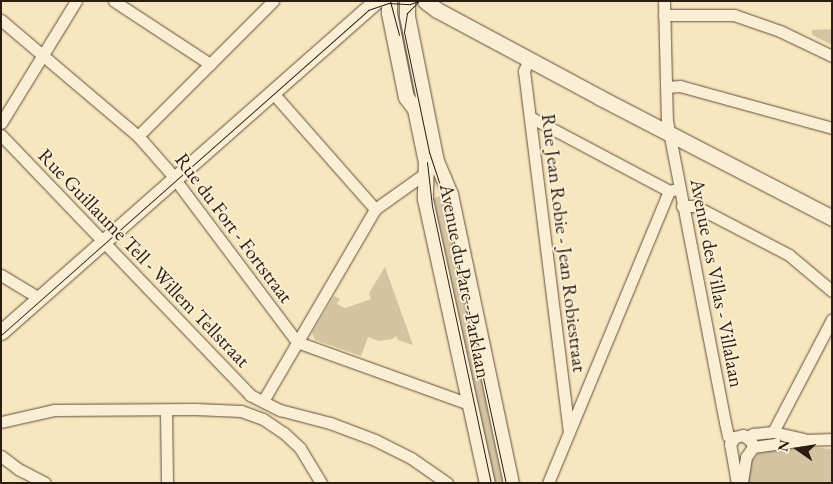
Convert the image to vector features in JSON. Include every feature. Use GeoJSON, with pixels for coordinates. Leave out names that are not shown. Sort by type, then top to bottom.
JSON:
{"type":"FeatureCollection","features":[{"type":"Feature","properties":{"kind":"street"},"geometry":{"type":"LineString","coordinates":[[1,123],[44,56],[76,1]]}},
{"type":"Feature","properties":{"kind":"street"},"geometry":{"type":"LineString","coordinates":[[114,1],[210,64]]}},
{"type":"Feature","properties":{"kind":"street"},"geometry":{"type":"LineString","coordinates":[[138,136],[274,1]]}},
{"type":"Feature","properties":{"kind":"street"},"geometry":{"type":"LineString","coordinates":[[1,332],[376,1]]}},
{"type":"Feature","properties":{"kind":"street","name":"Avenue du Parc - Parklaan"},"geometry":{"type":"LineString","coordinates":[[389,1],[390,20],[406,97],[415,109],[426,162],[450,194],[511,483]]}},
{"type":"Feature","properties":{"kind":"street","name":"Avenue du Parc - Parklaan"},"geometry":{"type":"LineString","coordinates":[[407,1],[407,16],[432,172],[425,199],[487,483]]}},
{"type":"Feature","properties":{"kind":"street"},"geometry":{"type":"LineString","coordinates":[[425,1],[437,10],[832,218]]}},
{"type":"Feature","properties":{"kind":"street","name":"Avenue des Villas - Villalaan"},"geometry":{"type":"LineString","coordinates":[[664,1],[669,133],[674,190],[682,206],[728,436],[732,440],[730,444],[737,483]]}},
{"type":"Feature","properties":{"kind":"street"},"geometry":{"type":"LineString","coordinates":[[664,16],[734,15],[780,31],[832,56]]}},
{"type":"Feature","properties":{"kind":"street","name":"Rue du Fort - Fortstraat"},"geometry":{"type":"LineString","coordinates":[[1,20],[138,136],[174,179],[297,342]]}},
{"type":"Feature","properties":{"kind":"street","name":"Rue Jean Robie - Jean Robiestraat"},"geometry":{"type":"LineString","coordinates":[[529,59],[524,71],[569,432]]}},
{"type":"Feature","properties":{"kind":"street"},"geometry":{"type":"LineString","coordinates":[[667,87],[680,86],[832,128]]}},
{"type":"Feature","properties":{"kind":"street"},"geometry":{"type":"LineString","coordinates":[[272,92],[375,209]]}},
{"type":"Feature","properties":{"kind":"street"},"geometry":{"type":"LineString","coordinates":[[530,117],[674,190],[548,483]]}},
{"type":"Feature","properties":{"kind":"street","name":"Rue Guillaume Tell - Willem Tellstraat"},"geometry":{"type":"LineString","coordinates":[[1,136],[250,395],[280,410],[330,423],[375,440],[411,458],[447,483]]}},
{"type":"Feature","properties":{"kind":"street"},"geometry":{"type":"LineString","coordinates":[[263,401],[375,209],[432,172]]}},
{"type":"Feature","properties":{"kind":"street"},"geometry":{"type":"LineString","coordinates":[[682,206],[695,206],[789,255],[832,291]]}},
{"type":"Feature","properties":{"kind":"street"},"geometry":{"type":"LineString","coordinates":[[1,275],[39,298]]}},
{"type":"Feature","properties":{"kind":"street"},"geometry":{"type":"LineString","coordinates":[[773,432],[832,319]]}},
{"type":"Feature","properties":{"kind":"street"},"geometry":{"type":"LineString","coordinates":[[297,342],[469,404]]}},
{"type":"Feature","properties":{"kind":"street"},"geometry":{"type":"LineString","coordinates":[[1,422],[54,410],[233,410],[263,419],[284,433],[300,448],[321,483]]}},
{"type":"Feature","properties":{"kind":"street"},"geometry":{"type":"LineString","coordinates":[[166,410],[167,483]]}},
{"type":"Feature","properties":{"kind":"street"},"geometry":{"type":"LineString","coordinates":[[732,440],[739,436],[747,437],[753,434],[773,432],[805,440]]}},
{"type":"Feature","properties":{"kind":"street"},"geometry":{"type":"LineString","coordinates":[[747,437],[753,447]]}},
{"type":"Feature","properties":{"kind":"street"},"geometry":{"type":"LineString","coordinates":[[742,483],[746,457],[753,447],[805,440],[832,439]]}},
{"type":"Feature","properties":{"kind":"street"},"geometry":{"type":"LineString","coordinates":[[732,454],[736,457],[746,457]]}},
{"type":"Feature","properties":{"kind":"street"},"geometry":{"type":"LineString","coordinates":[[1,456],[18,469],[45,483]]}},
{"type":"Feature","properties":{"kind":"shaded area"},"geometry":{"type":"Polygon","coordinates":[[[832,29],[832,45],[812,35],[812,30],[832,29]]]}},
{"type":"Feature","properties":{"kind":"shaded area"},"geometry":{"type":"Polygon","coordinates":[[[441,196],[503,483],[494,483],[435,210],[433,198],[441,196]]]}},
{"type":"Feature","properties":{"kind":"shaded area"},"geometry":{"type":"Polygon","coordinates":[[[385,267],[413,345],[398,340],[396,336],[392,339],[379,341],[368,337],[361,356],[315,340],[312,333],[334,296],[340,299],[337,304],[345,308],[371,299],[369,293],[385,267]]]}},
{"type":"Feature","properties":{"kind":"shaded area"},"geometry":{"type":"Polygon","coordinates":[[[797,446],[832,449],[832,483],[747,483],[750,463],[760,451],[797,446]]]}},
{"type":"Feature","properties":{"kind":"tram line"},"geometry":{"type":"LineString","coordinates":[[390,1],[399,35]]}},
{"type":"Feature","properties":{"kind":"tram line"},"geometry":{"type":"LineString","coordinates":[[1,335],[368,10],[388,3],[410,4],[419,1]]}},
{"type":"Feature","properties":{"kind":"tram line"},"geometry":{"type":"LineString","coordinates":[[418,2],[407,13],[404,32],[429,152],[444,197],[506,483]]}},
{"type":"Feature","properties":{"kind":"tram line"},"geometry":{"type":"LineString","coordinates":[[427,162],[432,206],[491,483]]}}]}
